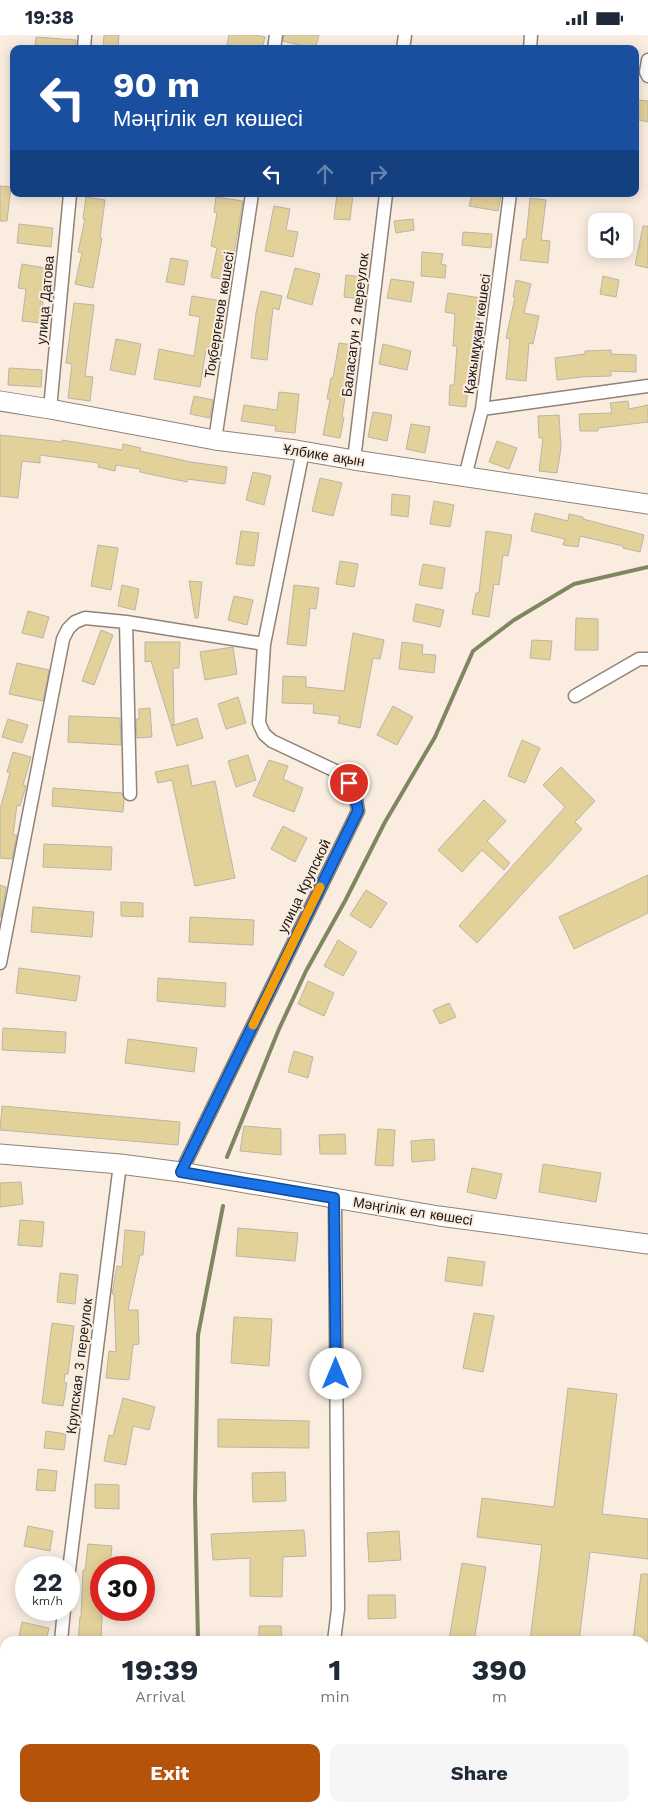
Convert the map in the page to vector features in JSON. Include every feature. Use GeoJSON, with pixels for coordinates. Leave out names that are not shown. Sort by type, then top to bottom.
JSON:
{"type":"FeatureCollection","features":[{"type":"Feature","properties":{"kind":"street"},"geometry":{"type":"LineString","coordinates":[[648,60],[646,71],[648,76]]}},
{"type":"Feature","properties":{"kind":"street","name":"улица Датова"},"geometry":{"type":"LineString","coordinates":[[50,409],[70,197]]}},
{"type":"Feature","properties":{"kind":"street","name":"Тоқбергенов көшесі"},"geometry":{"type":"LineString","coordinates":[[215,440],[252,197]]}},
{"type":"Feature","properties":{"kind":"street","name":"Баласагун 2 переулок"},"geometry":{"type":"LineString","coordinates":[[354,460],[386,197]]}},
{"type":"Feature","properties":{"kind":"street","name":"Қажымұқан көшесі"},"geometry":{"type":"LineString","coordinates":[[466,477],[482,409],[510,197]]}},
{"type":"Feature","properties":{"kind":"street"},"geometry":{"type":"LineString","coordinates":[[482,409],[648,386]]}},
{"type":"Feature","properties":{"kind":"street","name":"Ұлбике ақын"},"geometry":{"type":"LineString","coordinates":[[0,401],[215,440],[304,451],[648,504]]}},
{"type":"Feature","properties":{"kind":"street","name":"улица Крупской"},"geometry":{"type":"LineString","coordinates":[[181,1172],[358,811],[355,792],[342,774],[272,741],[258,723],[264,644],[304,451]]}},
{"type":"Feature","properties":{"kind":"street"},"geometry":{"type":"LineString","coordinates":[[0,963],[63,639],[68,629],[75,621],[85,618],[264,644]]}},
{"type":"Feature","properties":{"kind":"street"},"geometry":{"type":"LineString","coordinates":[[126,623],[130,794]]}},
{"type":"Feature","properties":{"kind":"street"},"geometry":{"type":"LineString","coordinates":[[575,696],[639,659],[648,659]]}},
{"type":"Feature","properties":{"kind":"street","name":"Мәңгілік ел көшесі"},"geometry":{"type":"LineString","coordinates":[[0,1154],[181,1172],[511,1227],[648,1244]]}},
{"type":"Feature","properties":{"kind":"street","name":"Крупская 3 переулок"},"geometry":{"type":"LineString","coordinates":[[71,1556],[120,1165]]}},
{"type":"Feature","properties":{"kind":"street"},"geometry":{"type":"LineString","coordinates":[[334,1198],[338,1609],[335,1636]]}},
{"type":"Feature","properties":{"kind":"street"},"geometry":{"type":"LineString","coordinates":[[61,1636],[63,1621]]}},
{"type":"Feature","properties":{"kind":"building"},"geometry":{"type":"Polygon","coordinates":[[[104,35],[119,35],[118,45],[103,45],[104,35]]]}},
{"type":"Feature","properties":{"kind":"building"},"geometry":{"type":"Polygon","coordinates":[[[229,35],[265,37],[263,45],[227,45],[229,35]]]}},
{"type":"Feature","properties":{"kind":"building"},"geometry":{"type":"Polygon","coordinates":[[[284,35],[319,35],[316,45],[299,45],[283,41],[284,35]]]}},
{"type":"Feature","properties":{"kind":"building"},"geometry":{"type":"Polygon","coordinates":[[[36,37],[76,40],[76,45],[35,45],[36,37]]]}},
{"type":"Feature","properties":{"kind":"building"},"geometry":{"type":"Polygon","coordinates":[[[639,100],[648,101],[648,122],[639,120],[639,100]]]}},
{"type":"Feature","properties":{"kind":"building"},"geometry":{"type":"Polygon","coordinates":[[[0,186],[10,187],[7,221],[0,221],[0,186]]]}},
{"type":"Feature","properties":{"kind":"building"},"geometry":{"type":"Polygon","coordinates":[[[86,197],[105,200],[100,238],[102,238],[93,288],[75,284],[82,253],[78,252],[85,219],[83,219],[86,197]]]}},
{"type":"Feature","properties":{"kind":"building"},"geometry":{"type":"Polygon","coordinates":[[[216,197],[243,201],[229,281],[211,277],[217,248],[211,246],[217,213],[214,212],[216,197]]]}},
{"type":"Feature","properties":{"kind":"building"},"geometry":{"type":"Polygon","coordinates":[[[337,197],[353,197],[350,220],[334,219],[337,197]]]}},
{"type":"Feature","properties":{"kind":"building"},"geometry":{"type":"Polygon","coordinates":[[[471,197],[501,197],[498,211],[469,206],[471,197]]]}},
{"type":"Feature","properties":{"kind":"building"},"geometry":{"type":"Polygon","coordinates":[[[530,198],[546,200],[541,240],[550,241],[548,263],[520,260],[523,239],[526,239],[530,198]]]}},
{"type":"Feature","properties":{"kind":"building"},"geometry":{"type":"Polygon","coordinates":[[[274,206],[290,209],[286,230],[298,232],[293,257],[265,251],[274,206]]]}},
{"type":"Feature","properties":{"kind":"building"},"geometry":{"type":"Polygon","coordinates":[[[413,219],[414,230],[396,233],[394,221],[413,219]]]}},
{"type":"Feature","properties":{"kind":"building"},"geometry":{"type":"Polygon","coordinates":[[[19,224],[53,228],[51,247],[17,243],[19,224]]]}},
{"type":"Feature","properties":{"kind":"building"},"geometry":{"type":"Polygon","coordinates":[[[643,226],[648,226],[648,268],[635,265],[643,226]]]}},
{"type":"Feature","properties":{"kind":"building"},"geometry":{"type":"Polygon","coordinates":[[[463,232],[492,234],[491,248],[462,245],[463,232]]]}},
{"type":"Feature","properties":{"kind":"building"},"geometry":{"type":"Polygon","coordinates":[[[422,252],[443,254],[441,264],[446,265],[445,278],[421,276],[422,252]]]}},
{"type":"Feature","properties":{"kind":"building"},"geometry":{"type":"Polygon","coordinates":[[[171,258],[188,261],[184,285],[166,282],[171,258]]]}},
{"type":"Feature","properties":{"kind":"building"},"geometry":{"type":"Polygon","coordinates":[[[22,264],[45,268],[40,301],[43,302],[41,323],[22,321],[26,289],[18,288],[22,264]]]}},
{"type":"Feature","properties":{"kind":"building"},"geometry":{"type":"Polygon","coordinates":[[[295,268],[320,274],[312,305],[287,298],[295,268]]]}},
{"type":"Feature","properties":{"kind":"building"},"geometry":{"type":"Polygon","coordinates":[[[346,275],[363,277],[361,299],[344,297],[346,275]]]}},
{"type":"Feature","properties":{"kind":"building"},"geometry":{"type":"Polygon","coordinates":[[[603,276],[619,280],[616,297],[600,294],[603,276]]]}},
{"type":"Feature","properties":{"kind":"building"},"geometry":{"type":"Polygon","coordinates":[[[391,279],[414,282],[411,302],[387,298],[391,279]]]}},
{"type":"Feature","properties":{"kind":"building"},"geometry":{"type":"Polygon","coordinates":[[[516,280],[531,284],[524,313],[539,316],[533,344],[529,343],[526,381],[506,379],[510,339],[506,338],[515,297],[513,297],[516,280]]]}},
{"type":"Feature","properties":{"kind":"building"},"geometry":{"type":"Polygon","coordinates":[[[261,291],[282,296],[279,310],[273,308],[267,360],[251,358],[256,313],[261,291]]]}},
{"type":"Feature","properties":{"kind":"building"},"geometry":{"type":"Polygon","coordinates":[[[448,293],[481,298],[473,378],[469,378],[466,407],[449,405],[450,385],[454,385],[457,346],[453,346],[455,314],[445,312],[448,293]]]}},
{"type":"Feature","properties":{"kind":"building"},"geometry":{"type":"Polygon","coordinates":[[[192,296],[222,301],[217,351],[206,350],[200,387],[154,379],[159,349],[194,356],[200,317],[189,315],[192,296]]]}},
{"type":"Feature","properties":{"kind":"building"},"geometry":{"type":"Polygon","coordinates":[[[74,303],[94,305],[85,376],[93,377],[90,401],[68,398],[72,364],[66,363],[74,303]]]}},
{"type":"Feature","properties":{"kind":"building"},"geometry":{"type":"Polygon","coordinates":[[[116,339],[141,344],[135,375],[110,370],[116,339]]]}},
{"type":"Feature","properties":{"kind":"building"},"geometry":{"type":"Polygon","coordinates":[[[339,343],[353,345],[340,438],[323,435],[330,399],[327,399],[339,343]]]}},
{"type":"Feature","properties":{"kind":"building"},"geometry":{"type":"Polygon","coordinates":[[[383,344],[411,351],[407,370],[379,364],[383,344]]]}},
{"type":"Feature","properties":{"kind":"building"},"geometry":{"type":"Polygon","coordinates":[[[611,350],[611,354],[636,355],[636,372],[611,371],[611,376],[557,380],[555,358],[585,354],[585,351],[611,350]]]}},
{"type":"Feature","properties":{"kind":"building"},"geometry":{"type":"Polygon","coordinates":[[[9,368],[42,370],[41,387],[8,385],[9,368]]]}},
{"type":"Feature","properties":{"kind":"building"},"geometry":{"type":"Polygon","coordinates":[[[279,392],[299,394],[295,433],[275,431],[276,426],[241,421],[244,405],[277,410],[279,392]]]}},
{"type":"Feature","properties":{"kind":"building"},"geometry":{"type":"Polygon","coordinates":[[[194,396],[213,400],[210,418],[190,414],[194,396]]]}},
{"type":"Feature","properties":{"kind":"building"},"geometry":{"type":"Polygon","coordinates":[[[628,401],[629,409],[648,405],[648,422],[598,428],[598,431],[580,431],[579,414],[612,413],[610,403],[628,401]]]}},
{"type":"Feature","properties":{"kind":"building"},"geometry":{"type":"Polygon","coordinates":[[[373,412],[392,415],[387,441],[368,437],[373,412]]]}},
{"type":"Feature","properties":{"kind":"building"},"geometry":{"type":"Polygon","coordinates":[[[559,415],[561,448],[557,473],[539,471],[543,438],[539,438],[538,416],[559,415]]]}},
{"type":"Feature","properties":{"kind":"building"},"geometry":{"type":"Polygon","coordinates":[[[411,424],[430,427],[425,453],[406,449],[411,424]]]}},
{"type":"Feature","properties":{"kind":"building"},"geometry":{"type":"Polygon","coordinates":[[[0,435],[62,442],[62,440],[122,450],[123,444],[141,448],[140,451],[191,462],[227,467],[225,484],[187,479],[187,482],[140,472],[140,469],[116,465],[115,471],[98,467],[99,463],[40,455],[40,463],[22,461],[18,498],[0,496],[0,435]]]}},
{"type":"Feature","properties":{"kind":"building"},"geometry":{"type":"Polygon","coordinates":[[[497,441],[517,448],[509,469],[489,462],[497,441]]]}},
{"type":"Feature","properties":{"kind":"building"},"geometry":{"type":"Polygon","coordinates":[[[253,472],[271,476],[264,505],[246,500],[253,472]]]}},
{"type":"Feature","properties":{"kind":"building"},"geometry":{"type":"Polygon","coordinates":[[[320,478],[342,483],[333,516],[312,511],[320,478]]]}},
{"type":"Feature","properties":{"kind":"building"},"geometry":{"type":"Polygon","coordinates":[[[392,494],[410,496],[408,517],[391,515],[392,494]]]}},
{"type":"Feature","properties":{"kind":"building"},"geometry":{"type":"Polygon","coordinates":[[[434,501],[454,505],[450,527],[430,524],[434,501]]]}},
{"type":"Feature","properties":{"kind":"building"},"geometry":{"type":"Polygon","coordinates":[[[535,513],[568,521],[569,514],[644,535],[640,552],[580,536],[578,547],[563,545],[565,539],[531,531],[535,513]]]}},
{"type":"Feature","properties":{"kind":"building"},"geometry":{"type":"Polygon","coordinates":[[[241,531],[259,533],[254,566],[236,564],[241,531]]]}},
{"type":"Feature","properties":{"kind":"building"},"geometry":{"type":"Polygon","coordinates":[[[486,531],[512,535],[508,556],[503,555],[499,585],[494,584],[489,617],[472,614],[476,593],[479,593],[486,531]]]}},
{"type":"Feature","properties":{"kind":"building"},"geometry":{"type":"Polygon","coordinates":[[[98,545],[118,548],[111,590],[91,586],[98,545]]]}},
{"type":"Feature","properties":{"kind":"building"},"geometry":{"type":"Polygon","coordinates":[[[340,561],[358,564],[354,587],[336,584],[340,561]]]}},
{"type":"Feature","properties":{"kind":"building"},"geometry":{"type":"Polygon","coordinates":[[[423,564],[445,568],[442,589],[419,585],[423,564]]]}},
{"type":"Feature","properties":{"kind":"building"},"geometry":{"type":"Polygon","coordinates":[[[189,581],[202,582],[198,618],[195,618],[189,581]]]}},
{"type":"Feature","properties":{"kind":"building"},"geometry":{"type":"Polygon","coordinates":[[[122,585],[139,589],[135,610],[118,606],[122,585]]]}},
{"type":"Feature","properties":{"kind":"building"},"geometry":{"type":"Polygon","coordinates":[[[294,585],[319,588],[316,609],[310,608],[306,646],[287,644],[294,585]]]}},
{"type":"Feature","properties":{"kind":"building"},"geometry":{"type":"Polygon","coordinates":[[[234,596],[253,600],[247,625],[228,620],[234,596]]]}},
{"type":"Feature","properties":{"kind":"building"},"geometry":{"type":"Polygon","coordinates":[[[416,604],[444,610],[440,627],[413,621],[416,604]]]}},
{"type":"Feature","properties":{"kind":"building"},"geometry":{"type":"Polygon","coordinates":[[[28,611],[49,617],[43,638],[22,633],[28,611]]]}},
{"type":"Feature","properties":{"kind":"building"},"geometry":{"type":"Polygon","coordinates":[[[576,618],[598,619],[598,650],[575,650],[576,618]]]}},
{"type":"Feature","properties":{"kind":"building"},"geometry":{"type":"Polygon","coordinates":[[[101,630],[113,635],[94,685],[82,681],[101,630]]]}},
{"type":"Feature","properties":{"kind":"building"},"geometry":{"type":"Polygon","coordinates":[[[353,633],[384,640],[380,659],[373,658],[360,728],[338,723],[340,716],[313,713],[314,704],[282,703],[283,676],[306,677],[306,687],[344,691],[353,633]]]}},
{"type":"Feature","properties":{"kind":"building"},"geometry":{"type":"Polygon","coordinates":[[[532,640],[552,641],[550,660],[530,658],[532,640]]]}},
{"type":"Feature","properties":{"kind":"building"},"geometry":{"type":"Polygon","coordinates":[[[145,642],[180,642],[179,668],[173,668],[174,725],[171,725],[151,661],[145,662],[145,642]]]}},
{"type":"Feature","properties":{"kind":"building"},"geometry":{"type":"Polygon","coordinates":[[[402,642],[423,645],[422,654],[436,655],[434,673],[399,669],[402,642]]]}},
{"type":"Feature","properties":{"kind":"building"},"geometry":{"type":"Polygon","coordinates":[[[233,647],[237,674],[205,680],[200,652],[233,647]]]}},
{"type":"Feature","properties":{"kind":"building"},"geometry":{"type":"Polygon","coordinates":[[[17,663],[49,670],[43,701],[9,694],[17,663]]]}},
{"type":"Feature","properties":{"kind":"building"},"geometry":{"type":"Polygon","coordinates":[[[238,697],[246,723],[226,729],[218,704],[238,697]]]}},
{"type":"Feature","properties":{"kind":"building"},"geometry":{"type":"Polygon","coordinates":[[[393,706],[413,717],[397,745],[377,735],[393,706]]]}},
{"type":"Feature","properties":{"kind":"building"},"geometry":{"type":"Polygon","coordinates":[[[150,708],[152,737],[137,738],[136,719],[139,719],[139,709],[150,708]]]}},
{"type":"Feature","properties":{"kind":"building"},"geometry":{"type":"Polygon","coordinates":[[[69,716],[120,718],[121,745],[68,742],[69,716]]]}},
{"type":"Feature","properties":{"kind":"building"},"geometry":{"type":"Polygon","coordinates":[[[197,718],[203,738],[177,746],[171,726],[197,718]]]}},
{"type":"Feature","properties":{"kind":"building"},"geometry":{"type":"Polygon","coordinates":[[[8,719],[28,725],[22,743],[2,737],[8,719]]]}},
{"type":"Feature","properties":{"kind":"building"},"geometry":{"type":"Polygon","coordinates":[[[522,740],[540,748],[525,783],[508,776],[522,740]]]}},
{"type":"Feature","properties":{"kind":"building"},"geometry":{"type":"Polygon","coordinates":[[[13,752],[31,757],[23,785],[26,786],[20,806],[17,805],[13,835],[17,835],[12,859],[0,858],[0,809],[10,773],[7,772],[13,752]]]}},
{"type":"Feature","properties":{"kind":"building"},"geometry":{"type":"Polygon","coordinates":[[[248,755],[256,780],[236,787],[228,761],[248,755]]]}},
{"type":"Feature","properties":{"kind":"building"},"geometry":{"type":"Polygon","coordinates":[[[269,760],[288,766],[283,779],[303,788],[294,812],[253,796],[269,760]]]}},
{"type":"Feature","properties":{"kind":"building"},"geometry":{"type":"Polygon","coordinates":[[[188,765],[192,786],[215,781],[235,878],[195,886],[172,780],[158,783],[155,772],[188,765]]]}},
{"type":"Feature","properties":{"kind":"building"},"geometry":{"type":"Polygon","coordinates":[[[561,767],[595,801],[575,822],[582,829],[477,943],[459,926],[565,807],[543,785],[561,767]]]}},
{"type":"Feature","properties":{"kind":"building"},"geometry":{"type":"Polygon","coordinates":[[[53,788],[122,793],[124,800],[123,812],[52,806],[53,788]]]}},
{"type":"Feature","properties":{"kind":"building"},"geometry":{"type":"Polygon","coordinates":[[[484,800],[506,821],[487,841],[510,863],[504,870],[482,850],[462,872],[438,850],[484,800]]]}},
{"type":"Feature","properties":{"kind":"building"},"geometry":{"type":"Polygon","coordinates":[[[283,826],[307,838],[295,862],[271,849],[283,826]]]}},
{"type":"Feature","properties":{"kind":"building"},"geometry":{"type":"Polygon","coordinates":[[[44,844],[112,847],[111,870],[43,867],[44,844]]]}},
{"type":"Feature","properties":{"kind":"building"},"geometry":{"type":"Polygon","coordinates":[[[648,875],[648,913],[574,949],[559,917],[648,875]]]}},
{"type":"Feature","properties":{"kind":"building"},"geometry":{"type":"Polygon","coordinates":[[[0,885],[6,887],[1,917],[0,917],[0,885]]]}},
{"type":"Feature","properties":{"kind":"building"},"geometry":{"type":"Polygon","coordinates":[[[366,890],[387,903],[371,928],[350,915],[366,890]]]}},
{"type":"Feature","properties":{"kind":"building"},"geometry":{"type":"Polygon","coordinates":[[[121,902],[143,903],[143,917],[121,916],[121,902]]]}},
{"type":"Feature","properties":{"kind":"building"},"geometry":{"type":"Polygon","coordinates":[[[33,907],[94,912],[92,937],[31,932],[33,907]]]}},
{"type":"Feature","properties":{"kind":"building"},"geometry":{"type":"Polygon","coordinates":[[[190,917],[254,920],[253,945],[189,942],[190,917]]]}},
{"type":"Feature","properties":{"kind":"building"},"geometry":{"type":"Polygon","coordinates":[[[338,940],[357,952],[343,976],[324,966],[338,940]]]}},
{"type":"Feature","properties":{"kind":"building"},"geometry":{"type":"Polygon","coordinates":[[[19,968],[80,976],[76,1001],[16,993],[19,968]]]}},
{"type":"Feature","properties":{"kind":"building"},"geometry":{"type":"Polygon","coordinates":[[[158,978],[226,983],[225,1007],[157,1001],[158,978]]]}},
{"type":"Feature","properties":{"kind":"building"},"geometry":{"type":"Polygon","coordinates":[[[308,981],[334,993],[324,1016],[298,1004],[308,981]]]}},
{"type":"Feature","properties":{"kind":"building"},"geometry":{"type":"Polygon","coordinates":[[[449,1003],[456,1017],[440,1024],[433,1010],[449,1003]]]}},
{"type":"Feature","properties":{"kind":"building"},"geometry":{"type":"Polygon","coordinates":[[[3,1028],[66,1032],[65,1053],[2,1050],[3,1028]]]}},
{"type":"Feature","properties":{"kind":"building"},"geometry":{"type":"Polygon","coordinates":[[[128,1039],[197,1048],[194,1072],[125,1063],[128,1039]]]}},
{"type":"Feature","properties":{"kind":"building"},"geometry":{"type":"Polygon","coordinates":[[[294,1051],[313,1057],[308,1078],[288,1072],[294,1051]]]}},
{"type":"Feature","properties":{"kind":"building"},"geometry":{"type":"Polygon","coordinates":[[[2,1106],[180,1122],[178,1145],[0,1130],[2,1106]]]}},
{"type":"Feature","properties":{"kind":"building"},"geometry":{"type":"Polygon","coordinates":[[[244,1126],[281,1129],[281,1155],[240,1151],[244,1126]]]}},
{"type":"Feature","properties":{"kind":"building"},"geometry":{"type":"Polygon","coordinates":[[[378,1129],[395,1130],[393,1166],[375,1165],[378,1129]]]}},
{"type":"Feature","properties":{"kind":"building"},"geometry":{"type":"Polygon","coordinates":[[[345,1134],[346,1154],[320,1154],[319,1135],[345,1134]]]}},
{"type":"Feature","properties":{"kind":"building"},"geometry":{"type":"Polygon","coordinates":[[[434,1139],[435,1160],[412,1162],[411,1141],[434,1139]]]}},
{"type":"Feature","properties":{"kind":"building"},"geometry":{"type":"Polygon","coordinates":[[[543,1164],[601,1173],[596,1202],[539,1192],[543,1164]]]}},
{"type":"Feature","properties":{"kind":"building"},"geometry":{"type":"Polygon","coordinates":[[[472,1168],[502,1174],[496,1199],[467,1192],[472,1168]]]}},
{"type":"Feature","properties":{"kind":"building"},"geometry":{"type":"Polygon","coordinates":[[[21,1182],[23,1204],[0,1207],[0,1183],[21,1182]]]}},
{"type":"Feature","properties":{"kind":"building"},"geometry":{"type":"Polygon","coordinates":[[[20,1220],[44,1222],[42,1247],[18,1245],[20,1220]]]}},
{"type":"Feature","properties":{"kind":"building"},"geometry":{"type":"Polygon","coordinates":[[[238,1228],[298,1233],[295,1261],[236,1256],[238,1228]]]}},
{"type":"Feature","properties":{"kind":"building"},"geometry":{"type":"Polygon","coordinates":[[[125,1230],[145,1232],[143,1255],[140,1255],[128,1310],[138,1310],[139,1344],[133,1345],[129,1380],[106,1378],[109,1351],[116,1352],[114,1294],[112,1294],[117,1266],[122,1267],[125,1230]]]}},
{"type":"Feature","properties":{"kind":"building"},"geometry":{"type":"Polygon","coordinates":[[[448,1257],[485,1262],[482,1286],[445,1281],[448,1257]]]}},
{"type":"Feature","properties":{"kind":"building"},"geometry":{"type":"Polygon","coordinates":[[[60,1273],[78,1275],[75,1304],[57,1302],[60,1273]]]}},
{"type":"Feature","properties":{"kind":"building"},"geometry":{"type":"Polygon","coordinates":[[[474,1313],[494,1316],[483,1372],[463,1368],[474,1313]]]}},
{"type":"Feature","properties":{"kind":"building"},"geometry":{"type":"Polygon","coordinates":[[[234,1317],[272,1319],[269,1366],[231,1363],[234,1317]]]}},
{"type":"Feature","properties":{"kind":"building"},"geometry":{"type":"Polygon","coordinates":[[[52,1323],[74,1326],[68,1374],[65,1374],[64,1382],[67,1383],[63,1406],[42,1403],[52,1323]]]}},
{"type":"Feature","properties":{"kind":"building"},"geometry":{"type":"Polygon","coordinates":[[[568,1388],[617,1394],[602,1514],[648,1519],[648,1559],[590,1552],[580,1636],[531,1636],[542,1545],[477,1537],[482,1498],[554,1507],[568,1388]]]}},
{"type":"Feature","properties":{"kind":"building"},"geometry":{"type":"Polygon","coordinates":[[[123,1398],[155,1407],[149,1430],[133,1426],[126,1465],[104,1461],[109,1435],[113,1436],[123,1398]]]}},
{"type":"Feature","properties":{"kind":"building"},"geometry":{"type":"Polygon","coordinates":[[[218,1419],[309,1421],[309,1448],[218,1447],[218,1419]]]}},
{"type":"Feature","properties":{"kind":"building"},"geometry":{"type":"Polygon","coordinates":[[[46,1431],[66,1434],[64,1450],[44,1448],[46,1431]]]}},
{"type":"Feature","properties":{"kind":"building"},"geometry":{"type":"Polygon","coordinates":[[[38,1469],[57,1471],[55,1491],[36,1490],[38,1469]]]}},
{"type":"Feature","properties":{"kind":"building"},"geometry":{"type":"Polygon","coordinates":[[[285,1472],[286,1501],[253,1502],[252,1473],[285,1472]]]}},
{"type":"Feature","properties":{"kind":"building"},"geometry":{"type":"Polygon","coordinates":[[[95,1484],[119,1485],[119,1509],[95,1508],[95,1484]]]}},
{"type":"Feature","properties":{"kind":"building"},"geometry":{"type":"Polygon","coordinates":[[[28,1526],[53,1531],[50,1551],[24,1546],[28,1526]]]}},
{"type":"Feature","properties":{"kind":"building"},"geometry":{"type":"Polygon","coordinates":[[[304,1530],[306,1556],[283,1557],[282,1597],[250,1596],[250,1558],[213,1560],[211,1534],[304,1530]]]}},
{"type":"Feature","properties":{"kind":"building"},"geometry":{"type":"Polygon","coordinates":[[[399,1531],[401,1560],[369,1562],[367,1533],[399,1531]]]}},
{"type":"Feature","properties":{"kind":"building"},"geometry":{"type":"Polygon","coordinates":[[[88,1544],[112,1546],[111,1556],[90,1556],[90,1621],[102,1621],[101,1636],[78,1636],[83,1570],[85,1570],[88,1544]]]}},
{"type":"Feature","properties":{"kind":"building"},"geometry":{"type":"Polygon","coordinates":[[[462,1563],[486,1567],[475,1636],[450,1636],[462,1563]]]}},
{"type":"Feature","properties":{"kind":"building"},"geometry":{"type":"Polygon","coordinates":[[[641,1574],[648,1574],[648,1636],[634,1636],[641,1574]]]}},
{"type":"Feature","properties":{"kind":"building"},"geometry":{"type":"Polygon","coordinates":[[[368,1595],[395,1595],[396,1618],[368,1619],[368,1595]]]}},
{"type":"Feature","properties":{"kind":"building"},"geometry":{"type":"Polygon","coordinates":[[[22,1622],[49,1628],[47,1636],[19,1636],[22,1622]]]}},
{"type":"Feature","properties":{"kind":"building"},"geometry":{"type":"Polygon","coordinates":[[[259,1626],[281,1626],[282,1636],[259,1636],[259,1626]]]}},
{"type":"Feature","properties":{"kind":"waterway"},"geometry":{"type":"LineString","coordinates":[[227,1157],[279,1029],[306,971],[345,901],[385,822],[435,737],[473,651],[514,620],[574,584],[648,567]]}},
{"type":"Feature","properties":{"kind":"waterway"},"geometry":{"type":"LineString","coordinates":[[198,1636],[195,1499],[198,1335],[223,1206]]}},
{"type":"Feature","properties":{"kind":"slow traffic"},"geometry":{"type":"LineString","coordinates":[[253,1025],[320,887]]}},
{"type":"Feature","properties":{"kind":"route"},"geometry":{"type":"LineString","coordinates":[[336,1374],[334,1198],[181,1172],[358,811],[355,792],[349,783]]}}]}
